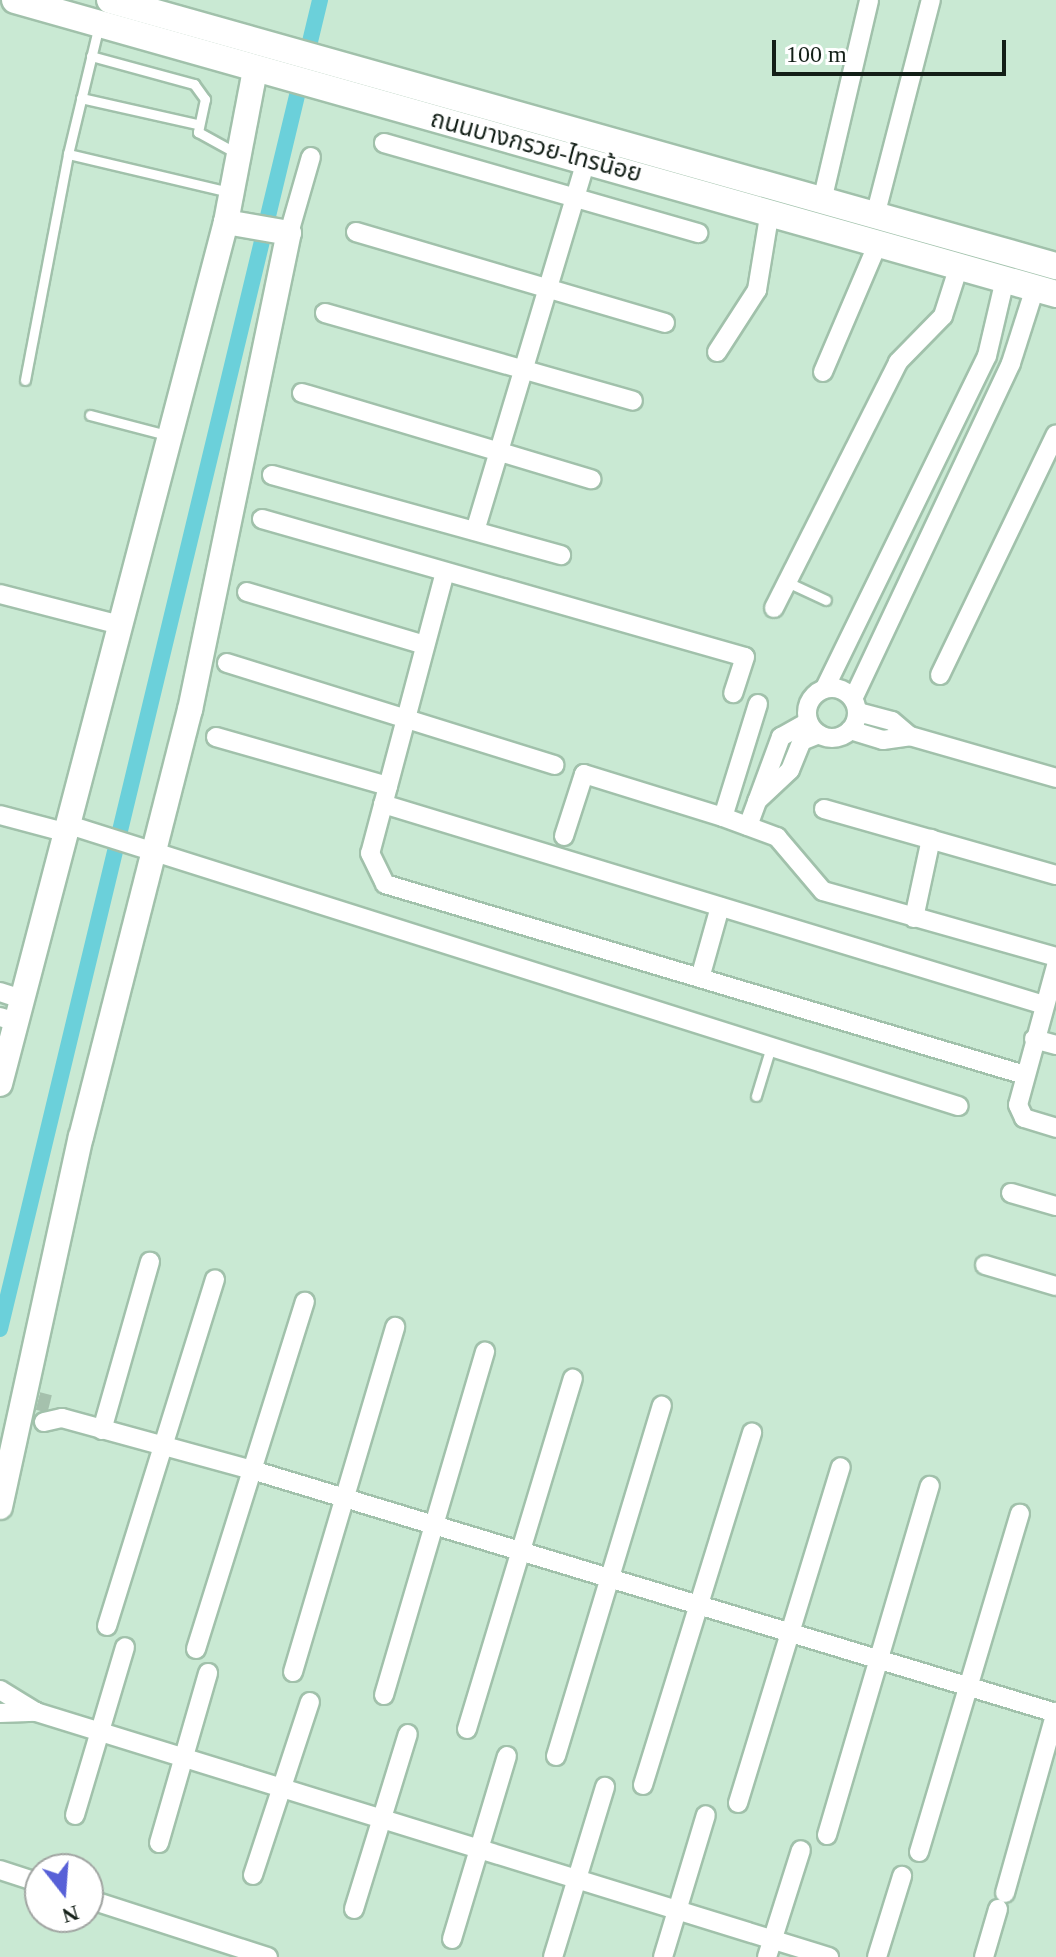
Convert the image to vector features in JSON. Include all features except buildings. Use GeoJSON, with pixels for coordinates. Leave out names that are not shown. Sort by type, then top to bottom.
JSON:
{"type":"FeatureCollection","features":[{"type":"Feature","properties":{"kind":"main road","name":"ถนนบางกรวย-ไทรน้อย"},"geometry":{"type":"LineString","coordinates":[[15,0],[104,12],[284,50],[1056,266]]}},
{"type":"Feature","properties":{"kind":"main road","name":"ถนนบางกรวย-ไทรน้อย"},"geometry":{"type":"LineString","coordinates":[[104,12],[267,73],[770,211],[1046,291]]}},
{"type":"Feature","properties":{"kind":"street"},"geometry":{"type":"LineString","coordinates":[[822,201],[869,0]]}},
{"type":"Feature","properties":{"kind":"street"},"geometry":{"type":"LineString","coordinates":[[875,216],[931,0]]}},
{"type":"Feature","properties":{"kind":"street"},"geometry":{"type":"LineString","coordinates":[[0,1084],[9,1007],[70,828],[116,624],[226,222],[239,155],[267,73]]}},
{"type":"Feature","properties":{"kind":"street"},"geometry":{"type":"LineString","coordinates":[[384,143],[698,233]]}},
{"type":"Feature","properties":{"kind":"street"},"geometry":{"type":"LineString","coordinates":[[0,1507],[31,1408],[272,230],[311,157]]}},
{"type":"Feature","properties":{"kind":"street"},"geometry":{"type":"LineString","coordinates":[[475,531],[586,161]]}},
{"type":"Feature","properties":{"kind":"street"},"geometry":{"type":"LineString","coordinates":[[717,352],[757,290],[770,211]]}},
{"type":"Feature","properties":{"kind":"street"},"geometry":{"type":"LineString","coordinates":[[226,222],[272,230]]}},
{"type":"Feature","properties":{"kind":"street"},"geometry":{"type":"LineString","coordinates":[[356,232],[665,323]]}},
{"type":"Feature","properties":{"kind":"street"},"geometry":{"type":"LineString","coordinates":[[823,372],[878,243]]}},
{"type":"Feature","properties":{"kind":"street"},"geometry":{"type":"LineString","coordinates":[[774,608],[898,362],[943,316],[959,266]]}},
{"type":"Feature","properties":{"kind":"street"},"geometry":{"type":"LineString","coordinates":[[748,826],[757,801],[790,770],[802,741],[814,728],[811,699],[825,688],[987,356],[1005,279]]}},
{"type":"Feature","properties":{"kind":"street"},"geometry":{"type":"LineString","coordinates":[[814,728],[837,738],[850,730],[856,705],[1046,291]]}},
{"type":"Feature","properties":{"kind":"street"},"geometry":{"type":"LineString","coordinates":[[325,313],[633,401]]}},
{"type":"Feature","properties":{"kind":"street"},"geometry":{"type":"LineString","coordinates":[[987,356],[1011,363]]}},
{"type":"Feature","properties":{"kind":"street"},"geometry":{"type":"LineString","coordinates":[[302,393],[591,479]]}},
{"type":"Feature","properties":{"kind":"street"},"geometry":{"type":"LineString","coordinates":[[940,675],[1056,434]]}},
{"type":"Feature","properties":{"kind":"street"},"geometry":{"type":"LineString","coordinates":[[272,475],[561,555]]}},
{"type":"Feature","properties":{"kind":"street"},"geometry":{"type":"LineString","coordinates":[[262,519],[745,657],[733,693]]}},
{"type":"Feature","properties":{"kind":"street"},"geometry":{"type":"LineString","coordinates":[[445,572],[370,853],[385,884],[1025,1075]]}},
{"type":"Feature","properties":{"kind":"street"},"geometry":{"type":"LineString","coordinates":[[247,592],[425,645]]}},
{"type":"Feature","properties":{"kind":"street"},"geometry":{"type":"LineString","coordinates":[[0,594],[116,624]]}},
{"type":"Feature","properties":{"kind":"street"},"geometry":{"type":"LineString","coordinates":[[227,663],[555,765]]}},
{"type":"Feature","properties":{"kind":"street"},"geometry":{"type":"LineString","coordinates":[[825,688],[892,721],[910,736],[1056,778]]}},
{"type":"Feature","properties":{"kind":"street"},"geometry":{"type":"LineString","coordinates":[[723,817],[758,704]]}},
{"type":"Feature","properties":{"kind":"street"},"geometry":{"type":"LineString","coordinates":[[850,730],[883,740],[910,736]]}},
{"type":"Feature","properties":{"kind":"street"},"geometry":{"type":"LineString","coordinates":[[216,737],[720,907],[1044,1005]]}},
{"type":"Feature","properties":{"kind":"street"},"geometry":{"type":"LineString","coordinates":[[564,836],[584,774],[777,837],[823,891],[1056,957]]}},
{"type":"Feature","properties":{"kind":"street"},"geometry":{"type":"LineString","coordinates":[[824,809],[1056,875]]}},
{"type":"Feature","properties":{"kind":"street"},"geometry":{"type":"LineString","coordinates":[[0,815],[70,828],[147,849],[770,1050],[958,1106]]}},
{"type":"Feature","properties":{"kind":"street"},"geometry":{"type":"LineString","coordinates":[[914,918],[931,839]]}},
{"type":"Feature","properties":{"kind":"street"},"geometry":{"type":"LineString","coordinates":[[700,978],[720,907]]}},
{"type":"Feature","properties":{"kind":"street"},"geometry":{"type":"LineString","coordinates":[[1056,966],[1025,1075],[1020,1112],[1056,1128]]}},
{"type":"Feature","properties":{"kind":"street"},"geometry":{"type":"LineString","coordinates":[[1034,1039],[1056,1045]]}},
{"type":"Feature","properties":{"kind":"street"},"geometry":{"type":"LineString","coordinates":[[1011,1193],[1056,1206]]}},
{"type":"Feature","properties":{"kind":"street"},"geometry":{"type":"LineString","coordinates":[[102,1430],[150,1262]]}},
{"type":"Feature","properties":{"kind":"street"},"geometry":{"type":"LineString","coordinates":[[985,1265],[1056,1286]]}},
{"type":"Feature","properties":{"kind":"street"},"geometry":{"type":"LineString","coordinates":[[107,1626],[215,1279]]}},
{"type":"Feature","properties":{"kind":"street"},"geometry":{"type":"LineString","coordinates":[[196,1649],[305,1302]]}},
{"type":"Feature","properties":{"kind":"street"},"geometry":{"type":"LineString","coordinates":[[293,1672],[395,1327]]}},
{"type":"Feature","properties":{"kind":"street"},"geometry":{"type":"LineString","coordinates":[[384,1695],[485,1352]]}},
{"type":"Feature","properties":{"kind":"street"},"geometry":{"type":"LineString","coordinates":[[467,1729],[573,1379]]}},
{"type":"Feature","properties":{"kind":"street"},"geometry":{"type":"LineString","coordinates":[[556,1756],[608,1575],[662,1406]]}},
{"type":"Feature","properties":{"kind":"street"},"geometry":{"type":"LineString","coordinates":[[31,1408],[252,1470],[519,1552],[608,1575],[877,1661],[1056,1713],[984,1957]]}},
{"type":"Feature","properties":{"kind":"street"},"geometry":{"type":"LineString","coordinates":[[643,1785],[752,1432]]}},
{"type":"Feature","properties":{"kind":"street"},"geometry":{"type":"LineString","coordinates":[[738,1803],[788,1631],[841,1467]]}},
{"type":"Feature","properties":{"kind":"street"},"geometry":{"type":"LineString","coordinates":[[827,1835],[930,1486]]}},
{"type":"Feature","properties":{"kind":"street"},"geometry":{"type":"LineString","coordinates":[[919,1852],[1020,1514]]}},
{"type":"Feature","properties":{"kind":"street"},"geometry":{"type":"LineString","coordinates":[[75,1815],[125,1647]]}},
{"type":"Feature","properties":{"kind":"street"},"geometry":{"type":"LineString","coordinates":[[159,1843],[208,1673]]}},
{"type":"Feature","properties":{"kind":"street"},"geometry":{"type":"LineString","coordinates":[[0,1690],[36,1712],[100,1734],[382,1822],[578,1878],[770,1948],[829,1957]]}},
{"type":"Feature","properties":{"kind":"street"},"geometry":{"type":"LineString","coordinates":[[253,1875],[310,1702]]}},
{"type":"Feature","properties":{"kind":"street"},"geometry":{"type":"LineString","coordinates":[[0,1713],[36,1712]]}},
{"type":"Feature","properties":{"kind":"street"},"geometry":{"type":"LineString","coordinates":[[354,1909],[408,1734]]}},
{"type":"Feature","properties":{"kind":"street"},"geometry":{"type":"LineString","coordinates":[[452,1939],[481,1851],[507,1756]]}},
{"type":"Feature","properties":{"kind":"street"},"geometry":{"type":"LineString","coordinates":[[553,1957],[605,1787]]}},
{"type":"Feature","properties":{"kind":"street"},"geometry":{"type":"LineString","coordinates":[[663,1957],[706,1815]]}},
{"type":"Feature","properties":{"kind":"street"},"geometry":{"type":"LineString","coordinates":[[770,1948],[801,1850]]}},
{"type":"Feature","properties":{"kind":"street"},"geometry":{"type":"LineString","coordinates":[[0,1870],[24,1878]]}},
{"type":"Feature","properties":{"kind":"street"},"geometry":{"type":"LineString","coordinates":[[877,1957],[902,1876]]}},
{"type":"Feature","properties":{"kind":"street"},"geometry":{"type":"LineString","coordinates":[[104,1904],[268,1957]]}},
{"type":"Feature","properties":{"kind":"lane"},"geometry":{"type":"LineString","coordinates":[[25,380],[68,154],[104,12]]}},
{"type":"Feature","properties":{"kind":"lane"},"geometry":{"type":"LineString","coordinates":[[91,56],[194,84],[205,99],[196,124]]}},
{"type":"Feature","properties":{"kind":"lane"},"geometry":{"type":"LineString","coordinates":[[81,98],[196,124],[206,141],[239,155]]}},
{"type":"Feature","properties":{"kind":"lane"},"geometry":{"type":"LineString","coordinates":[[68,154],[233,193]]}},
{"type":"Feature","properties":{"kind":"lane"},"geometry":{"type":"LineString","coordinates":[[90,415],[167,435]]}},
{"type":"Feature","properties":{"kind":"lane"},"geometry":{"type":"LineString","coordinates":[[785,581],[826,600]]}},
{"type":"Feature","properties":{"kind":"lane"},"geometry":{"type":"LineString","coordinates":[[756,1096],[770,1050]]}},
{"type":"Feature","properties":{"kind":"waterway"},"geometry":{"type":"LineString","coordinates":[[0,1329],[320,0]]}},
{"type":"Feature","properties":{"kind":"tunnel"},"geometry":{"type":"LineString","coordinates":[[38,1401],[50,1404]]}}]}
